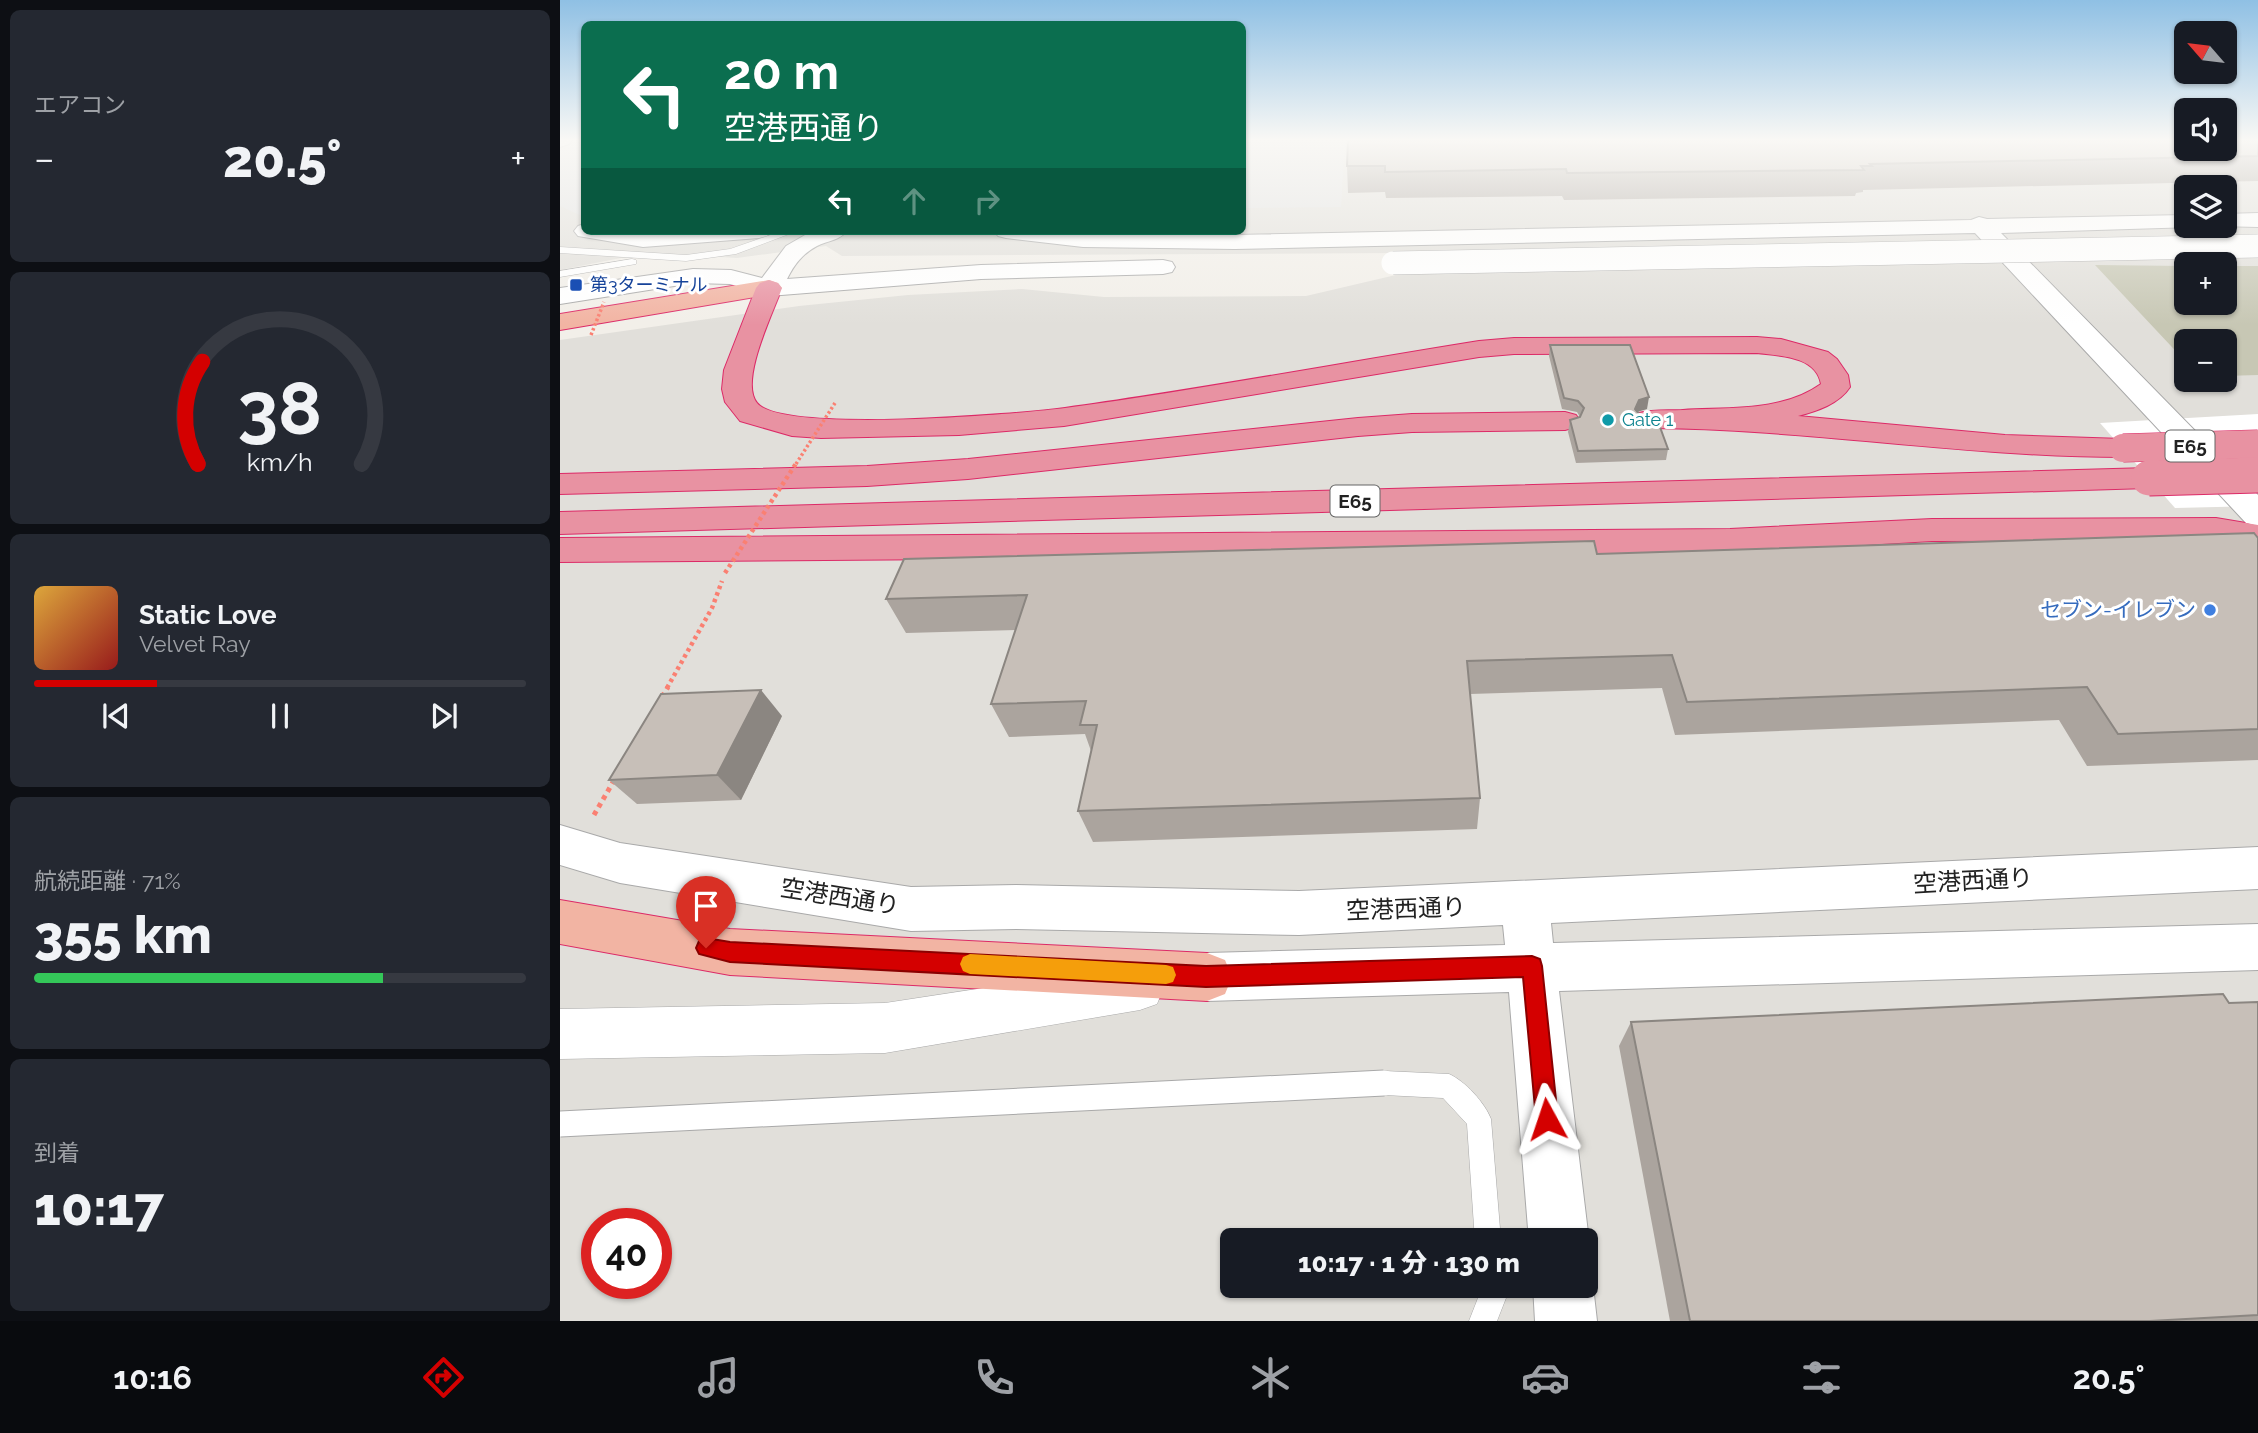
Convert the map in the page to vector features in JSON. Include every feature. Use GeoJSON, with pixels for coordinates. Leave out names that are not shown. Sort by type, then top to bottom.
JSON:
{"type":"FeatureCollection","features":[{"type":"Feature","properties":{"kind":"highway"},"geometry":{"type":"LineString","coordinates":[[560,315],[769,288]]}},
{"type":"Feature","properties":{"kind":"highway"},"geometry":{"type":"LineString","coordinates":[[560,322],[769,288]]}},
{"type":"Feature","properties":{"kind":"highway"},"geometry":{"type":"LineString","coordinates":[[769,288],[738,370],[736,389],[740,402],[751,415],[792,427],[821,429],[958,426],[1064,417],[1466,351],[1514,346],[1757,345],[1786,348],[1811,355],[1827,364],[1836,375],[1836,387],[1825,397],[1808,404],[1781,411],[1690,418]]}},
{"type":"Feature","properties":{"kind":"highway","name":"E65"},"geometry":{"type":"LineString","coordinates":[[1650,419],[1690,418],[2065,449],[2258,444]]}},
{"type":"Feature","properties":{"kind":"highway"},"geometry":{"type":"LineString","coordinates":[[560,484],[853,476],[956,470],[1357,427],[1412,423],[1565,421]]}},
{"type":"Feature","properties":{"kind":"highway","name":"E65"},"geometry":{"type":"LineString","coordinates":[[560,523],[2258,477]]}},
{"type":"Feature","properties":{"kind":"highway"},"geometry":{"type":"LineString","coordinates":[[560,550],[1730,541],[1932,530],[2216,529],[2258,536]]}},
{"type":"Feature","properties":{"kind":"highway"},"geometry":{"type":"LineString","coordinates":[[560,922],[730,952],[1206,976]]}},
{"type":"Feature","properties":{"kind":"street"},"geometry":{"type":"LineString","coordinates":[[2237,207],[2258,206]]}},
{"type":"Feature","properties":{"kind":"street"},"geometry":{"type":"LineString","coordinates":[[1040,235],[1083,240],[1168,243],[1988,221],[2174,209]]}},
{"type":"Feature","properties":{"kind":"street"},"geometry":{"type":"LineString","coordinates":[[2237,221],[2258,220]]}},
{"type":"Feature","properties":{"kind":"street"},"geometry":{"type":"LineString","coordinates":[[1988,221],[2258,477]]}},
{"type":"Feature","properties":{"kind":"street"},"geometry":{"type":"LineString","coordinates":[[1988,221],[2258,515]]}},
{"type":"Feature","properties":{"kind":"street"},"geometry":{"type":"LineString","coordinates":[[1246,225],[2174,222]]}},
{"type":"Feature","properties":{"kind":"street"},"geometry":{"type":"LineString","coordinates":[[616,235],[643,240],[707,235]]}},
{"type":"Feature","properties":{"kind":"street"},"geometry":{"type":"LineString","coordinates":[[769,288],[790,252],[804,242],[824,235]]}},
{"type":"Feature","properties":{"kind":"street"},"geometry":{"type":"LineString","coordinates":[[1366,263],[2258,246]]}},
{"type":"Feature","properties":{"kind":"street"},"geometry":{"type":"LineString","coordinates":[[560,296],[704,276],[731,277],[769,288],[981,272],[1188,267]]}},
{"type":"Feature","properties":{"kind":"street","name":"空港西通り"},"geometry":{"type":"LineString","coordinates":[[568,847],[620,863],[911,909],[1016,907],[1300,913],[2258,868]]}},
{"type":"Feature","properties":{"kind":"street"},"geometry":{"type":"LineString","coordinates":[[1525,904],[1558,1228]]}},
{"type":"Feature","properties":{"kind":"street"},"geometry":{"type":"LineString","coordinates":[[560,1034],[885,1028],[1206,976],[2258,947]]}},
{"type":"Feature","properties":{"kind":"street"},"geometry":{"type":"LineString","coordinates":[[1564,1298],[1566,1321]]}},
{"type":"Feature","properties":{"kind":"lane"},"geometry":{"type":"LineString","coordinates":[[560,250],[686,258],[732,252],[781,235]]}},
{"type":"Feature","properties":{"kind":"lane"},"geometry":{"type":"LineString","coordinates":[[560,274],[660,258]]}},
{"type":"Feature","properties":{"kind":"lane"},"geometry":{"type":"LineString","coordinates":[[560,1124],[1384,1083],[1450,1086],[1479,1119],[1487,1228]]}},
{"type":"Feature","properties":{"kind":"lane"},"geometry":{"type":"LineString","coordinates":[[1483,1321],[1492,1298]]}},
{"type":"Feature","properties":{"kind":"path"},"geometry":{"type":"LineString","coordinates":[[592,335],[604,302]]}},
{"type":"Feature","properties":{"kind":"path"},"geometry":{"type":"LineString","coordinates":[[659,702],[712,608],[725,573],[835,403]]}},
{"type":"Feature","properties":{"kind":"path"},"geometry":{"type":"LineString","coordinates":[[568,847],[618,773]]}},
{"type":"Feature","properties":{"kind":"shaded area"},"geometry":{"type":"Polygon","coordinates":[[[560,202],[581,202],[581,235],[1246,235],[1246,202],[2174,202],[2174,238],[2237,238],[2237,202],[2258,202],[2258,1321],[560,1321],[560,340],[799,306],[908,295],[1022,289],[1104,297],[1306,296],[1400,274],[1399,253],[842,256],[826,246],[737,258],[626,257],[560,270],[560,202]]]}},
{"type":"Feature","properties":{"kind":"shaded area"},"geometry":{"type":"Polygon","coordinates":[[[560,202],[581,202],[581,216],[560,206],[560,202]]]}},
{"type":"Feature","properties":{"kind":"shaded area"},"geometry":{"type":"Polygon","coordinates":[[[1246,202],[1341,202],[1341,207],[1246,208],[1246,202]]]}},
{"type":"Feature","properties":{"kind":"shaded area"},"geometry":{"type":"Polygon","coordinates":[[[2095,265],[2174,266],[2174,315],[2237,315],[2237,266],[2258,266],[2258,375],[2237,376],[2237,329],[2174,329],[2174,349],[2095,265]]]}},
{"type":"Feature","properties":{"kind":"pier"},"geometry":{"type":"Polygon","coordinates":[[[2258,414],[2258,506],[2175,508],[2100,423],[2258,414]]]}},
{"type":"Feature","properties":{"kind":"building","name":"Gate 1"},"geometry":{"type":"Polygon","coordinates":[[[1550,345],[1630,345],[1649,397],[1639,400],[1635,409],[1641,416],[1657,419],[1668,449],[1578,451],[1570,420],[1580,417],[1584,408],[1578,401],[1564,398],[1550,345]]]}},
{"type":"Feature","properties":{"kind":"building"},"geometry":{"type":"Polygon","coordinates":[[[2254,533],[2258,538],[2258,729],[2118,734],[2087,687],[1687,702],[1672,655],[1467,661],[1480,798],[1078,811],[1097,725],[1080,725],[1086,701],[991,704],[1027,595],[886,599],[904,559],[1594,541],[1597,554],[2254,533]]]}},
{"type":"Feature","properties":{"kind":"building"},"geometry":{"type":"Polygon","coordinates":[[[761,690],[717,775],[609,780],[661,694],[761,690]]]}},
{"type":"Feature","properties":{"kind":"building"},"geometry":{"type":"Polygon","coordinates":[[[2223,994],[2229,1003],[2258,1002],[2258,1315],[2150,1321],[1690,1321],[1631,1022],[2223,994]]]}},
{"type":"Feature","properties":{"kind":"slow traffic"},"geometry":{"type":"LineString","coordinates":[[970,964],[1166,975]]}},
{"type":"Feature","properties":{"kind":"place","name":"第3ターミナル"},"geometry":{"type":"Point","coordinates":[576,285]}},
{"type":"Feature","properties":{"kind":"place","name":"Gate 1"},"geometry":{"type":"Point","coordinates":[1608,420]}},
{"type":"Feature","properties":{"kind":"place","name":"セブン-イレブン"},"geometry":{"type":"Point","coordinates":[2210,610]}},
{"type":"Feature","properties":{"kind":"route"},"geometry":{"type":"LineString","coordinates":[[706,948],[730,952],[1206,976],[1532,966],[1547,1119]]}}]}
